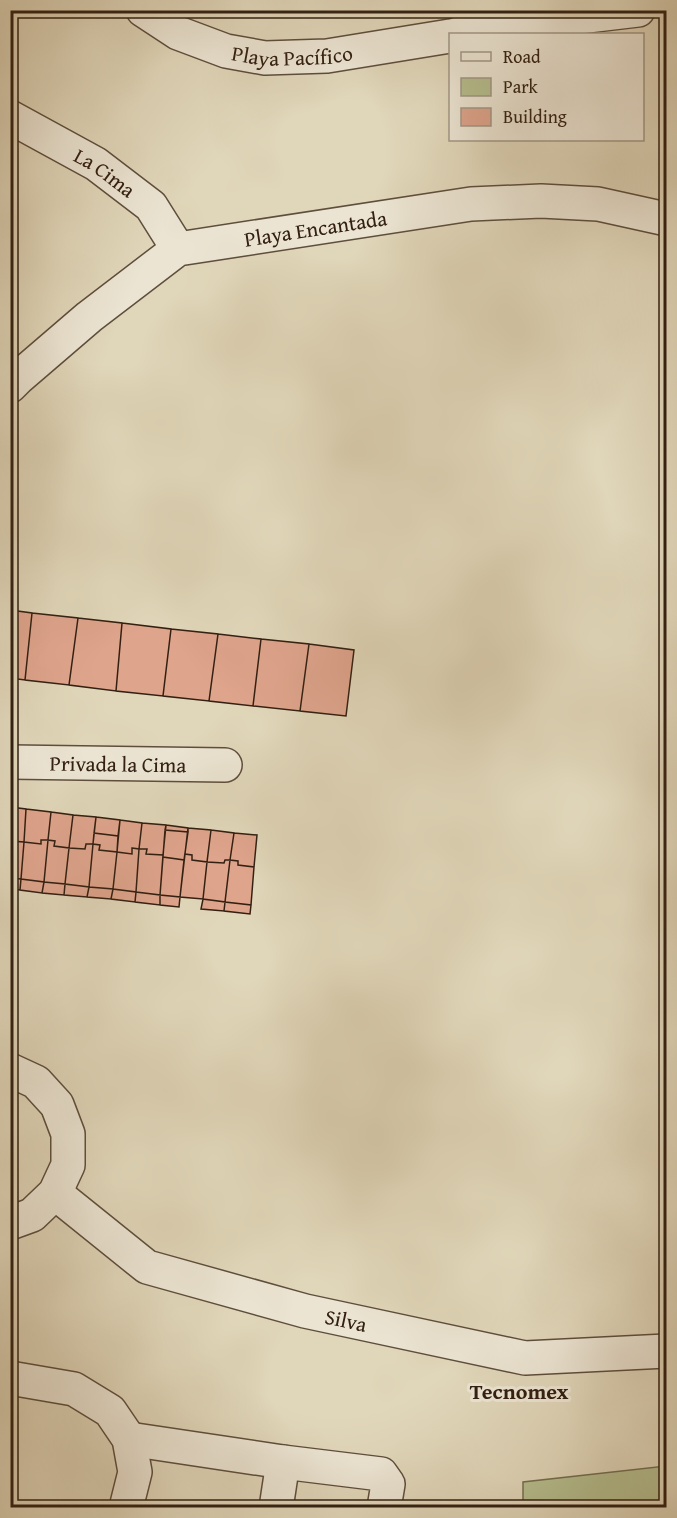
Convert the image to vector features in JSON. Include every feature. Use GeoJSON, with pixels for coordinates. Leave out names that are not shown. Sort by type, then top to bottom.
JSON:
{"type":"FeatureCollection","features":[{"type":"Feature","properties":{"kind":"street","name":"Playa Pacífico"},"geometry":{"type":"LineString","coordinates":[[143,10],[178,33],[226,51],[265,58],[327,56],[449,36]]}},
{"type":"Feature","properties":{"kind":"street"},"geometry":{"type":"LineString","coordinates":[[464,33],[638,10]]}},
{"type":"Feature","properties":{"kind":"street","name":"La Cima"},"geometry":{"type":"LineString","coordinates":[[10,117],[96,164],[151,206],[178,249]]}},
{"type":"Feature","properties":{"kind":"street","name":"Playa Encantada"},"geometry":{"type":"LineString","coordinates":[[10,386],[88,317],[178,249],[471,204],[541,201],[598,204],[666,219]]}},
{"type":"Feature","properties":{"kind":"street","name":"Privada la Cima"},"geometry":{"type":"LineString","coordinates":[[10,762],[225,765]]}},
{"type":"Feature","properties":{"kind":"street"},"geometry":{"type":"LineString","coordinates":[[10,1070],[36,1082],[57,1105],[69,1134],[68,1165],[55,1193],[32,1215],[10,1223]]}},
{"type":"Feature","properties":{"kind":"street","name":"Silva"},"geometry":{"type":"LineString","coordinates":[[55,1193],[147,1267],[305,1311],[525,1358],[666,1351]]}},
{"type":"Feature","properties":{"kind":"street"},"geometry":{"type":"LineString","coordinates":[[10,1378],[74,1389],[110,1411],[129,1439],[135,1472],[126,1508]]}},
{"type":"Feature","properties":{"kind":"street"},"geometry":{"type":"LineString","coordinates":[[129,1439],[381,1474],[388,1484],[384,1508]]}},
{"type":"Feature","properties":{"kind":"street"},"geometry":{"type":"LineString","coordinates":[[276,1508],[283,1462]]}},
{"type":"Feature","properties":{"kind":"green space"},"geometry":{"type":"Polygon","coordinates":[[[666,1466],[666,1507],[523,1507],[523,1482],[666,1466]]]}},
{"type":"Feature","properties":{"kind":"building"},"geometry":{"type":"Polygon","coordinates":[[[10,610],[32,613],[25,680],[10,678],[10,610]]]}},
{"type":"Feature","properties":{"kind":"building"},"geometry":{"type":"Polygon","coordinates":[[[32,613],[78,618],[69,685],[25,680],[32,613]]]}},
{"type":"Feature","properties":{"kind":"building"},"geometry":{"type":"Polygon","coordinates":[[[78,618],[122,623],[116,691],[69,685],[78,618]]]}},
{"type":"Feature","properties":{"kind":"building"},"geometry":{"type":"Polygon","coordinates":[[[122,623],[171,629],[163,696],[116,691],[122,623]]]}},
{"type":"Feature","properties":{"kind":"building"},"geometry":{"type":"Polygon","coordinates":[[[171,629],[218,634],[209,701],[163,696],[171,629]]]}},
{"type":"Feature","properties":{"kind":"building"},"geometry":{"type":"Polygon","coordinates":[[[218,634],[261,639],[253,706],[209,701],[218,634]]]}},
{"type":"Feature","properties":{"kind":"building"},"geometry":{"type":"Polygon","coordinates":[[[261,639],[309,644],[300,711],[253,706],[261,639]]]}},
{"type":"Feature","properties":{"kind":"building"},"geometry":{"type":"Polygon","coordinates":[[[309,644],[354,650],[346,716],[300,711],[309,644]]]}},
{"type":"Feature","properties":{"kind":"building"},"geometry":{"type":"Polygon","coordinates":[[[10,807],[26,809],[24,842],[10,841],[10,807]]]}},
{"type":"Feature","properties":{"kind":"building"},"geometry":{"type":"Polygon","coordinates":[[[26,809],[51,812],[48,840],[41,840],[41,844],[24,842],[26,809]]]}},
{"type":"Feature","properties":{"kind":"building"},"geometry":{"type":"Polygon","coordinates":[[[51,812],[73,815],[69,848],[54,846],[55,841],[48,840],[51,812]]]}},
{"type":"Feature","properties":{"kind":"building"},"geometry":{"type":"Polygon","coordinates":[[[73,815],[96,817],[93,844],[86,844],[85,849],[69,848],[73,815]]]}},
{"type":"Feature","properties":{"kind":"building"},"geometry":{"type":"Polygon","coordinates":[[[96,817],[120,820],[118,836],[94,833],[96,817]]]}},
{"type":"Feature","properties":{"kind":"building"},"geometry":{"type":"Polygon","coordinates":[[[120,820],[142,823],[139,849],[132,848],[132,854],[117,852],[120,820]]]}},
{"type":"Feature","properties":{"kind":"building"},"geometry":{"type":"Polygon","coordinates":[[[142,823],[166,825],[163,855],[146,854],[147,849],[139,849],[142,823]]]}},
{"type":"Feature","properties":{"kind":"building"},"geometry":{"type":"Polygon","coordinates":[[[166,825],[188,828],[188,832],[165,830],[166,825]]]}},
{"type":"Feature","properties":{"kind":"building"},"geometry":{"type":"Polygon","coordinates":[[[188,828],[211,830],[207,862],[192,860],[192,855],[185,854],[188,828]]]}},
{"type":"Feature","properties":{"kind":"building"},"geometry":{"type":"Polygon","coordinates":[[[165,830],[188,832],[184,860],[163,857],[165,830]]]}},
{"type":"Feature","properties":{"kind":"building"},"geometry":{"type":"Polygon","coordinates":[[[211,830],[234,833],[230,860],[225,860],[224,863],[207,862],[211,830]]]}},
{"type":"Feature","properties":{"kind":"building"},"geometry":{"type":"Polygon","coordinates":[[[94,833],[118,836],[117,852],[99,850],[100,845],[93,844],[94,833]]]}},
{"type":"Feature","properties":{"kind":"building"},"geometry":{"type":"Polygon","coordinates":[[[234,833],[257,835],[254,867],[238,865],[238,861],[230,860],[234,833]]]}},
{"type":"Feature","properties":{"kind":"building"},"geometry":{"type":"Polygon","coordinates":[[[41,840],[48,840],[44,882],[21,879],[24,842],[41,844],[41,840]]]}},
{"type":"Feature","properties":{"kind":"building"},"geometry":{"type":"Polygon","coordinates":[[[48,840],[55,841],[54,846],[69,848],[65,884],[44,882],[48,840]]]}},
{"type":"Feature","properties":{"kind":"building"},"geometry":{"type":"Polygon","coordinates":[[[10,841],[24,842],[21,879],[10,878],[10,841]]]}},
{"type":"Feature","properties":{"kind":"building"},"geometry":{"type":"Polygon","coordinates":[[[86,844],[93,844],[89,887],[65,884],[69,848],[85,849],[86,844]]]}},
{"type":"Feature","properties":{"kind":"building"},"geometry":{"type":"Polygon","coordinates":[[[93,844],[100,845],[99,850],[117,852],[113,889],[89,887],[93,844]]]}},
{"type":"Feature","properties":{"kind":"building"},"geometry":{"type":"Polygon","coordinates":[[[132,848],[139,849],[136,892],[113,889],[117,852],[132,854],[132,848]]]}},
{"type":"Feature","properties":{"kind":"building"},"geometry":{"type":"Polygon","coordinates":[[[139,849],[147,849],[146,854],[163,855],[160,895],[136,892],[139,849]]]}},
{"type":"Feature","properties":{"kind":"building"},"geometry":{"type":"Polygon","coordinates":[[[185,854],[192,855],[192,860],[207,862],[203,899],[180,897],[185,854]]]}},
{"type":"Feature","properties":{"kind":"building"},"geometry":{"type":"Polygon","coordinates":[[[163,857],[184,860],[180,897],[160,895],[163,857]]]}},
{"type":"Feature","properties":{"kind":"building"},"geometry":{"type":"Polygon","coordinates":[[[225,860],[230,860],[225,902],[203,899],[207,862],[224,863],[225,860]]]}},
{"type":"Feature","properties":{"kind":"building"},"geometry":{"type":"Polygon","coordinates":[[[230,860],[238,861],[238,865],[254,867],[251,905],[225,902],[230,860]]]}},
{"type":"Feature","properties":{"kind":"building"},"geometry":{"type":"Polygon","coordinates":[[[10,878],[21,879],[20,890],[10,889],[10,878]]]}},
{"type":"Feature","properties":{"kind":"building"},"geometry":{"type":"Polygon","coordinates":[[[21,879],[44,882],[42,893],[20,890],[21,879]]]}},
{"type":"Feature","properties":{"kind":"building"},"geometry":{"type":"Polygon","coordinates":[[[44,882],[65,884],[64,895],[42,893],[44,882]]]}},
{"type":"Feature","properties":{"kind":"building"},"geometry":{"type":"Polygon","coordinates":[[[65,884],[89,887],[87,897],[64,895],[65,884]]]}},
{"type":"Feature","properties":{"kind":"building"},"geometry":{"type":"Polygon","coordinates":[[[89,887],[113,889],[111,899],[87,897],[89,887]]]}},
{"type":"Feature","properties":{"kind":"building"},"geometry":{"type":"Polygon","coordinates":[[[113,889],[136,892],[135,902],[111,899],[113,889]]]}},
{"type":"Feature","properties":{"kind":"building"},"geometry":{"type":"Polygon","coordinates":[[[136,892],[160,895],[160,905],[135,902],[136,892]]]}},
{"type":"Feature","properties":{"kind":"building"},"geometry":{"type":"Polygon","coordinates":[[[160,895],[180,897],[179,907],[160,905],[160,895]]]}},
{"type":"Feature","properties":{"kind":"building"},"geometry":{"type":"Polygon","coordinates":[[[203,899],[225,902],[224,911],[201,909],[203,899]]]}},
{"type":"Feature","properties":{"kind":"building"},"geometry":{"type":"Polygon","coordinates":[[[225,902],[251,905],[250,914],[224,911],[225,902]]]}},
{"type":"Feature","properties":{"kind":"district","name":"Tecnomex"},"geometry":{"type":"Point","coordinates":[519,1391]}}]}
